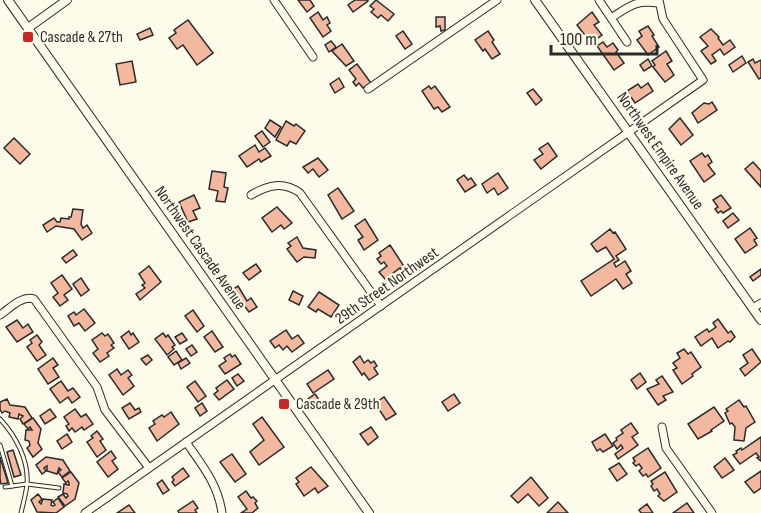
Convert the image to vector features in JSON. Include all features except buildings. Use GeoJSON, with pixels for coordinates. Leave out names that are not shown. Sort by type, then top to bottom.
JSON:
{"type":"FeatureCollection","features":[{"type":"Feature","properties":{"kind":"street","name":"Northwest Cascade Avenue"},"geometry":{"type":"LineString","coordinates":[[8,0],[369,513]]}},
{"type":"Feature","properties":{"kind":"street"},"geometry":{"type":"LineString","coordinates":[[28,27],[67,0]]}},
{"type":"Feature","properties":{"kind":"street"},"geometry":{"type":"LineString","coordinates":[[274,0],[313,57]]}},
{"type":"Feature","properties":{"kind":"street"},"geometry":{"type":"LineString","coordinates":[[368,89],[496,0]]}},
{"type":"Feature","properties":{"kind":"street","name":"Northwest Empire Avenue"},"geometry":{"type":"LineString","coordinates":[[535,0],[761,320]]}},
{"type":"Feature","properties":{"kind":"street"},"geometry":{"type":"LineString","coordinates":[[599,0],[627,42]]}},
{"type":"Feature","properties":{"kind":"street"},"geometry":{"type":"LineString","coordinates":[[611,18],[636,2],[659,2]]}},
{"type":"Feature","properties":{"kind":"street","name":"29th Street Northwest"},"geometry":{"type":"LineString","coordinates":[[85,513],[704,80],[667,26],[660,11],[659,2]]}},
{"type":"Feature","properties":{"kind":"street"},"geometry":{"type":"LineString","coordinates":[[251,195],[261,189],[282,184],[300,193],[381,306]]}},
{"type":"Feature","properties":{"kind":"street"},"geometry":{"type":"LineString","coordinates":[[0,315],[24,298],[32,297],[97,387],[105,410],[149,468]]}},
{"type":"Feature","properties":{"kind":"street"},"geometry":{"type":"LineString","coordinates":[[753,308],[761,303]]}},
{"type":"Feature","properties":{"kind":"street"},"geometry":{"type":"LineString","coordinates":[[663,427],[666,448],[712,513]]}},
{"type":"Feature","properties":{"kind":"street"},"geometry":{"type":"LineString","coordinates":[[186,442],[212,479],[219,496],[222,513]]}},
{"type":"Feature","properties":{"kind":"lane"},"geometry":{"type":"LineString","coordinates":[[0,419],[19,445],[27,473],[21,513]]}},
{"type":"Feature","properties":{"kind":"lane"},"geometry":{"type":"LineString","coordinates":[[0,445],[12,486]]}},
{"type":"Feature","properties":{"kind":"lane"},"geometry":{"type":"LineString","coordinates":[[5,488],[27,484],[59,488]]}},
{"type":"Feature","properties":{"kind":"place","name":"Cascade & 27th"},"geometry":{"type":"Point","coordinates":[28,37]}},
{"type":"Feature","properties":{"kind":"place","name":"Cascade & 29th"},"geometry":{"type":"Point","coordinates":[284,404]}}]}
